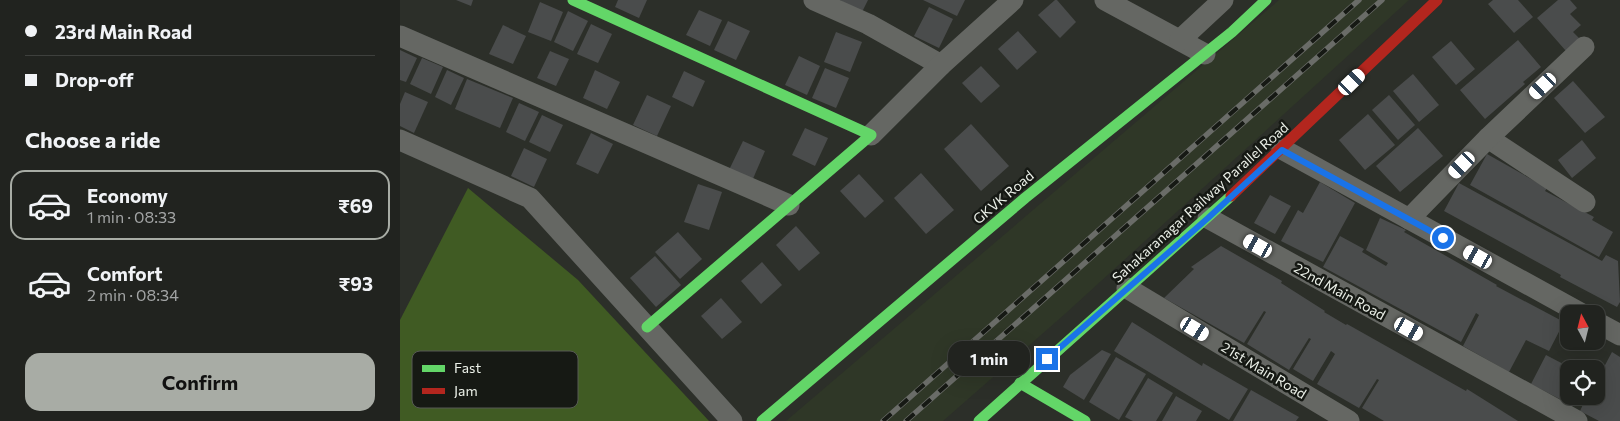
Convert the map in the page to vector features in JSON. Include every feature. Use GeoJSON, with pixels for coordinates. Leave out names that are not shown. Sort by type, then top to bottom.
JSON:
{"type":"FeatureCollection","features":[{"type":"Feature","properties":{"kind":"street"},"geometry":{"type":"LineString","coordinates":[[573,0],[870,135]]}},
{"type":"Feature","properties":{"kind":"street"},"geometry":{"type":"LineString","coordinates":[[814,0],[868,24],[941,65]]}},
{"type":"Feature","properties":{"kind":"street"},"geometry":{"type":"LineString","coordinates":[[647,327],[870,135],[941,65],[1013,0]]}},
{"type":"Feature","properties":{"kind":"street"},"geometry":{"type":"LineString","coordinates":[[1105,0],[1205,54]]}},
{"type":"Feature","properties":{"kind":"street"},"geometry":{"type":"LineString","coordinates":[[1180,40],[1223,0]]}},
{"type":"Feature","properties":{"kind":"street","name":"GKVK Road"},"geometry":{"type":"LineString","coordinates":[[762,421],[1025,198],[1232,32],[1266,0]]}},
{"type":"Feature","properties":{"kind":"street","name":"Sahakaranagar Railway Parallel Road"},"geometry":{"type":"LineString","coordinates":[[979,421],[1282,150],[1437,0]]}},
{"type":"Feature","properties":{"kind":"street"},"geometry":{"type":"LineString","coordinates":[[400,36],[789,205]]}},
{"type":"Feature","properties":{"kind":"street"},"geometry":{"type":"LineString","coordinates":[[1409,219],[1488,138],[1584,47]]}},
{"type":"Feature","properties":{"kind":"street"},"geometry":{"type":"LineString","coordinates":[[1488,138],[1584,202]]}},
{"type":"Feature","properties":{"kind":"street"},"geometry":{"type":"LineString","coordinates":[[400,140],[530,198],[732,421]]}},
{"type":"Feature","properties":{"kind":"street"},"geometry":{"type":"LineString","coordinates":[[1282,150],[1566,305]]}},
{"type":"Feature","properties":{"kind":"street","name":"22nd Main Road"},"geometry":{"type":"LineString","coordinates":[[1208,218],[1577,421]]}},
{"type":"Feature","properties":{"kind":"street","name":"21st Main Road"},"geometry":{"type":"LineString","coordinates":[[1127,288],[1349,421]]}},
{"type":"Feature","properties":{"kind":"street"},"geometry":{"type":"LineString","coordinates":[[1605,326],[1620,334]]}},
{"type":"Feature","properties":{"kind":"street"},"geometry":{"type":"LineString","coordinates":[[1020,383],[1085,421]]}},
{"type":"Feature","properties":{"kind":"shaded area"},"geometry":{"type":"Polygon","coordinates":[[[1279,0],[1409,0],[1066,313],[943,421],[786,421],[1279,0]]]}},
{"type":"Feature","properties":{"kind":"green space"},"geometry":{"type":"Polygon","coordinates":[[[468,188],[578,280],[709,421],[400,421],[400,320],[468,188]]]}},
{"type":"Feature","properties":{"kind":"building"},"geometry":{"type":"Polygon","coordinates":[[[456,0],[473,0],[471,6],[456,0]]]}},
{"type":"Feature","properties":{"kind":"building"},"geometry":{"type":"Polygon","coordinates":[[[618,0],[647,0],[639,18],[615,7],[618,0]]]}},
{"type":"Feature","properties":{"kind":"building"},"geometry":{"type":"Polygon","coordinates":[[[840,0],[868,0],[861,14],[840,0]]]}},
{"type":"Feature","properties":{"kind":"building"},"geometry":{"type":"Polygon","coordinates":[[[923,0],[965,0],[957,16],[923,0]]]}},
{"type":"Feature","properties":{"kind":"building"},"geometry":{"type":"Polygon","coordinates":[[[1055,0],[1076,22],[1060,38],[1038,15],[1055,0]]]}},
{"type":"Feature","properties":{"kind":"building"},"geometry":{"type":"Polygon","coordinates":[[[1493,0],[1518,0],[1533,17],[1514,33],[1488,4],[1493,0]]]}},
{"type":"Feature","properties":{"kind":"building"},"geometry":{"type":"Polygon","coordinates":[[[1558,0],[1570,0],[1577,8],[1570,14],[1581,25],[1573,32],[1580,39],[1566,51],[1537,18],[1558,0]]]}},
{"type":"Feature","properties":{"kind":"building"},"geometry":{"type":"Polygon","coordinates":[[[540,2],[563,12],[551,41],[528,32],[540,2]]]}},
{"type":"Feature","properties":{"kind":"building"},"geometry":{"type":"Polygon","coordinates":[[[929,7],[953,19],[939,48],[914,36],[929,7]]]}},
{"type":"Feature","properties":{"kind":"building"},"geometry":{"type":"Polygon","coordinates":[[[699,10],[722,20],[710,46],[686,35],[699,10]]]}},
{"type":"Feature","properties":{"kind":"building"},"geometry":{"type":"Polygon","coordinates":[[[568,11],[588,21],[573,51],[554,42],[568,11]]]}},
{"type":"Feature","properties":{"kind":"building"},"geometry":{"type":"Polygon","coordinates":[[[728,21],[750,31],[736,60],[714,50],[728,21]]]}},
{"type":"Feature","properties":{"kind":"building"},"geometry":{"type":"Polygon","coordinates":[[[591,24],[612,34],[598,63],[577,54],[591,24]]]}},
{"type":"Feature","properties":{"kind":"building"},"geometry":{"type":"Polygon","coordinates":[[[503,25],[526,36],[513,64],[489,54],[503,25]]]}},
{"type":"Feature","properties":{"kind":"building"},"geometry":{"type":"Polygon","coordinates":[[[1018,31],[1037,52],[1017,70],[998,49],[1018,31]]]}},
{"type":"Feature","properties":{"kind":"building"},"geometry":{"type":"Polygon","coordinates":[[[836,32],[862,42],[850,72],[824,62],[836,32]]]}},
{"type":"Feature","properties":{"kind":"building"},"geometry":{"type":"Polygon","coordinates":[[[1518,40],[1541,67],[1523,82],[1525,84],[1485,119],[1460,90],[1518,40]]]}},
{"type":"Feature","properties":{"kind":"building"},"geometry":{"type":"Polygon","coordinates":[[[1451,41],[1475,69],[1456,85],[1432,57],[1451,41]]]}},
{"type":"Feature","properties":{"kind":"building"},"geometry":{"type":"Polygon","coordinates":[[[400,50],[417,58],[406,82],[400,80],[400,50]]]}},
{"type":"Feature","properties":{"kind":"building"},"geometry":{"type":"Polygon","coordinates":[[[550,51],[569,59],[556,86],[537,78],[550,51]]]}},
{"type":"Feature","properties":{"kind":"building"},"geometry":{"type":"Polygon","coordinates":[[[799,56],[820,66],[807,95],[785,85],[799,56]]]}},
{"type":"Feature","properties":{"kind":"building"},"geometry":{"type":"Polygon","coordinates":[[[422,58],[443,67],[431,94],[410,84],[422,58]]]}},
{"type":"Feature","properties":{"kind":"building"},"geometry":{"type":"Polygon","coordinates":[[[981,66],[1000,86],[981,103],[962,83],[981,66]]]}},
{"type":"Feature","properties":{"kind":"building"},"geometry":{"type":"Polygon","coordinates":[[[825,68],[849,78],[836,108],[812,98],[825,68]]]}},
{"type":"Feature","properties":{"kind":"building"},"geometry":{"type":"Polygon","coordinates":[[[447,70],[464,78],[451,105],[435,97],[447,70]]]}},
{"type":"Feature","properties":{"kind":"building"},"geometry":{"type":"Polygon","coordinates":[[[595,70],[620,82],[607,109],[583,98],[595,70]]]}},
{"type":"Feature","properties":{"kind":"building"},"geometry":{"type":"Polygon","coordinates":[[[684,71],[705,81],[693,107],[672,97],[684,71]]]}},
{"type":"Feature","properties":{"kind":"building"},"geometry":{"type":"Polygon","coordinates":[[[1413,74],[1439,105],[1419,122],[1393,91],[1413,74]]]}},
{"type":"Feature","properties":{"kind":"building"},"geometry":{"type":"Polygon","coordinates":[[[467,79],[513,98],[500,128],[455,109],[467,79]]]}},
{"type":"Feature","properties":{"kind":"building"},"geometry":{"type":"Polygon","coordinates":[[[1573,81],[1605,117],[1585,133],[1554,98],[1573,81]]]}},
{"type":"Feature","properties":{"kind":"building"},"geometry":{"type":"Polygon","coordinates":[[[405,92],[428,102],[414,133],[400,126],[400,104],[405,92]]]}},
{"type":"Feature","properties":{"kind":"building"},"geometry":{"type":"Polygon","coordinates":[[[647,95],[671,106],[657,136],[633,125],[647,95]]]}},
{"type":"Feature","properties":{"kind":"building"},"geometry":{"type":"Polygon","coordinates":[[[1389,95],[1415,125],[1398,140],[1372,110],[1389,95]]]}},
{"type":"Feature","properties":{"kind":"building"},"geometry":{"type":"Polygon","coordinates":[[[519,103],[539,112],[525,141],[506,132],[519,103]]]}},
{"type":"Feature","properties":{"kind":"building"},"geometry":{"type":"Polygon","coordinates":[[[1368,114],[1395,145],[1365,170],[1339,140],[1368,114]]]}},
{"type":"Feature","properties":{"kind":"building"},"geometry":{"type":"Polygon","coordinates":[[[542,115],[563,125],[550,152],[529,142],[542,115]]]}},
{"type":"Feature","properties":{"kind":"building"},"geometry":{"type":"Polygon","coordinates":[[[971,124],[1009,166],[981,191],[944,149],[971,124]]]}},
{"type":"Feature","properties":{"kind":"building"},"geometry":{"type":"Polygon","coordinates":[[[805,128],[828,138],[815,166],[792,155],[805,128]]]}},
{"type":"Feature","properties":{"kind":"building"},"geometry":{"type":"Polygon","coordinates":[[[1418,128],[1443,156],[1400,192],[1376,166],[1418,128]]]}},
{"type":"Feature","properties":{"kind":"building"},"geometry":{"type":"Polygon","coordinates":[[[591,133],[613,144],[598,174],[576,164],[591,133]]]}},
{"type":"Feature","properties":{"kind":"building"},"geometry":{"type":"Polygon","coordinates":[[[1582,140],[1596,158],[1572,178],[1558,160],[1582,140]]]}},
{"type":"Feature","properties":{"kind":"building"},"geometry":{"type":"Polygon","coordinates":[[[743,141],[765,151],[752,181],[729,170],[743,141]]]}},
{"type":"Feature","properties":{"kind":"building"},"geometry":{"type":"Polygon","coordinates":[[[524,148],[547,159],[534,187],[511,176],[524,148]]]}},
{"type":"Feature","properties":{"kind":"building"},"geometry":{"type":"Polygon","coordinates":[[[1487,154],[1547,188],[1545,191],[1594,217],[1592,220],[1613,232],[1599,257],[1470,185],[1487,154]]]}},
{"type":"Feature","properties":{"kind":"building"},"geometry":{"type":"Polygon","coordinates":[[[921,173],[954,210],[926,234],[894,198],[921,173]]]}},
{"type":"Feature","properties":{"kind":"building"},"geometry":{"type":"Polygon","coordinates":[[[859,174],[884,201],[865,218],[840,191],[859,174]]]}},
{"type":"Feature","properties":{"kind":"building"},"geometry":{"type":"Polygon","coordinates":[[[1320,182],[1355,203],[1323,262],[1281,241],[1298,210],[1303,213],[1320,182]]]}},
{"type":"Feature","properties":{"kind":"building"},"geometry":{"type":"Polygon","coordinates":[[[1459,183],[1602,261],[1606,255],[1618,261],[1620,302],[1617,307],[1444,211],[1459,183]]]}},
{"type":"Feature","properties":{"kind":"building"},"geometry":{"type":"Polygon","coordinates":[[[698,184],[722,192],[709,230],[684,222],[698,184]]]}},
{"type":"Feature","properties":{"kind":"building"},"geometry":{"type":"Polygon","coordinates":[[[1270,195],[1291,206],[1275,234],[1254,223],[1270,195]]]}},
{"type":"Feature","properties":{"kind":"building"},"geometry":{"type":"Polygon","coordinates":[[[1380,218],[1406,230],[1404,232],[1496,286],[1560,320],[1560,330],[1549,351],[1526,340],[1509,372],[1463,346],[1479,315],[1476,313],[1461,342],[1323,267],[1340,236],[1364,249],[1362,252],[1386,266],[1388,263],[1366,250],[1380,218]]]}},
{"type":"Feature","properties":{"kind":"building"},"geometry":{"type":"Polygon","coordinates":[[[796,226],[820,253],[799,271],[776,245],[796,226]]]}},
{"type":"Feature","properties":{"kind":"building"},"geometry":{"type":"Polygon","coordinates":[[[678,232],[702,259],[680,279],[655,252],[678,232]]]}},
{"type":"Feature","properties":{"kind":"building"},"geometry":{"type":"Polygon","coordinates":[[[1221,246],[1282,281],[1281,283],[1346,325],[1466,391],[1467,389],[1518,421],[1384,421],[1362,408],[1379,380],[1377,379],[1359,408],[1317,384],[1335,354],[1331,351],[1313,381],[1293,369],[1311,339],[1309,338],[1289,370],[1247,344],[1266,312],[1264,311],[1244,343],[1164,298],[1194,269],[1191,267],[1221,246]]]}},
{"type":"Feature","properties":{"kind":"building"},"geometry":{"type":"Polygon","coordinates":[[[655,256],[681,285],[656,307],[630,278],[655,256]]]}},
{"type":"Feature","properties":{"kind":"building"},"geometry":{"type":"Polygon","coordinates":[[[762,262],[782,285],[761,304],[741,281],[762,262]]]}},
{"type":"Feature","properties":{"kind":"building"},"geometry":{"type":"Polygon","coordinates":[[[721,298],[742,322],[722,339],[701,316],[721,298]]]}},
{"type":"Feature","properties":{"kind":"building"},"geometry":{"type":"Polygon","coordinates":[[[1132,322],[1202,366],[1203,363],[1248,389],[1229,420],[1114,351],[1132,322]]]}},
{"type":"Feature","properties":{"kind":"building"},"geometry":{"type":"Polygon","coordinates":[[[1102,350],[1111,354],[1084,400],[1063,387],[1070,375],[1102,350]]]}},
{"type":"Feature","properties":{"kind":"building"},"geometry":{"type":"Polygon","coordinates":[[[1612,352],[1620,357],[1620,421],[1599,421],[1580,411],[1583,405],[1605,405],[1605,365],[1612,352]]]}},
{"type":"Feature","properties":{"kind":"building"},"geometry":{"type":"Polygon","coordinates":[[[1546,355],[1560,362],[1560,399],[1531,384],[1546,355]]]}},
{"type":"Feature","properties":{"kind":"building"},"geometry":{"type":"Polygon","coordinates":[[[1116,357],[1146,374],[1119,420],[1089,402],[1116,357]]]}},
{"type":"Feature","properties":{"kind":"building"},"geometry":{"type":"Polygon","coordinates":[[[1148,378],[1173,393],[1156,421],[1133,421],[1125,417],[1148,378]]]}},
{"type":"Feature","properties":{"kind":"building"},"geometry":{"type":"Polygon","coordinates":[[[1251,390],[1299,417],[1296,421],[1233,421],[1251,390]]]}},
{"type":"Feature","properties":{"kind":"building"},"geometry":{"type":"Polygon","coordinates":[[[1176,396],[1202,411],[1196,421],[1162,421],[1176,396]]]}},
{"type":"Feature","properties":{"kind":"railway"},"geometry":{"type":"LineString","coordinates":[[883,421],[1359,0]]}},
{"type":"Feature","properties":{"kind":"railway"},"geometry":{"type":"LineString","coordinates":[[906,421],[1382,0]]}},
{"type":"Feature","properties":{"kind":"traffic: fast"},"geometry":{"type":"LineString","coordinates":[[573,0],[871,135],[647,327]]}},
{"type":"Feature","properties":{"kind":"traffic: fast"},"geometry":{"type":"LineString","coordinates":[[762,421],[1025,198],[1232,32],[1266,0]]}},
{"type":"Feature","properties":{"kind":"traffic: fast"},"geometry":{"type":"LineString","coordinates":[[979,421],[1231,196]]}},
{"type":"Feature","properties":{"kind":"traffic: fast"},"geometry":{"type":"LineString","coordinates":[[1020,383],[1085,421]]}},
{"type":"Feature","properties":{"kind":"traffic: jam"},"geometry":{"type":"LineString","coordinates":[[1231,196],[1437,0]]}},
{"type":"Feature","properties":{"kind":"route"},"geometry":{"type":"LineString","coordinates":[[1047,359],[1208,218],[1282,150],[1443,238]]}}]}
